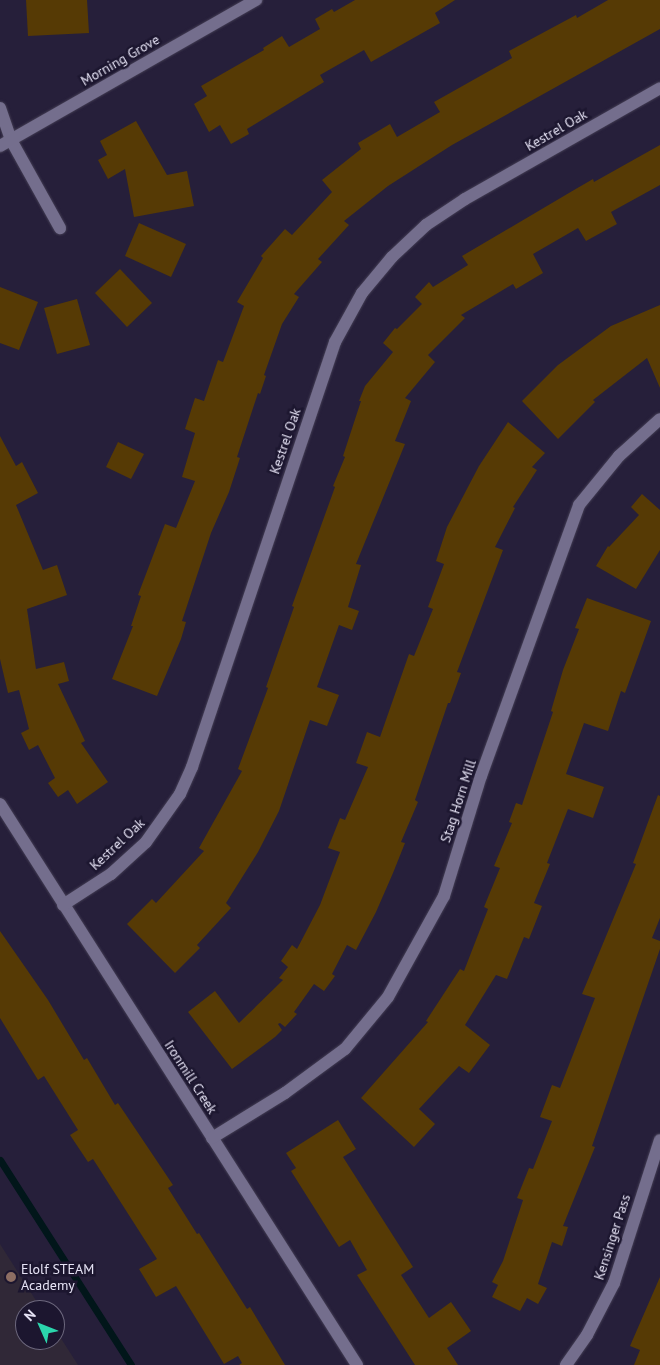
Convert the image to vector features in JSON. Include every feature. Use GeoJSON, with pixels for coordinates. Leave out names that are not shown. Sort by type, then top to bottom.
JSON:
{"type":"FeatureCollection","features":[{"type":"Feature","properties":{"kind":"street","name":"Morning Grove"},"geometry":{"type":"LineString","coordinates":[[5,143],[256,0]]}},
{"type":"Feature","properties":{"kind":"street","name":"Kestrel Oak"},"geometry":{"type":"LineString","coordinates":[[63,905],[111,874],[146,842],[180,794],[192,767],[334,342],[362,293],[392,257],[426,225],[465,199],[660,88]]}},
{"type":"Feature","properties":{"kind":"street"},"geometry":{"type":"LineString","coordinates":[[0,108],[5,143],[60,228]]}},
{"type":"Feature","properties":{"kind":"street","name":"Stag Horn Mill"},"geometry":{"type":"LineString","coordinates":[[212,1138],[285,1094],[345,1050],[388,997],[444,896],[481,776],[579,505],[619,456],[660,419]]}},
{"type":"Feature","properties":{"kind":"street","name":"Ironmill Creek"},"geometry":{"type":"LineString","coordinates":[[0,804],[357,1365]]}},
{"type":"Feature","properties":{"kind":"street","name":"Kensinger Pass"},"geometry":{"type":"LineString","coordinates":[[566,1365],[587,1335],[614,1283],[660,1140]]}},
{"type":"Feature","properties":{"kind":"shaded area","name":"Elolf STEAM Academy"},"geometry":{"type":"Polygon","coordinates":[[[0,1244],[36,1300],[15,1300],[15,1350],[65,1350],[65,1345],[78,1365],[0,1365],[0,1244]]]}},
{"type":"Feature","properties":{"kind":"building"},"geometry":{"type":"Polygon","coordinates":[[[26,0],[87,0],[89,33],[28,36],[26,0]]]}},
{"type":"Feature","properties":{"kind":"building"},"geometry":{"type":"Polygon","coordinates":[[[355,0],[455,0],[435,13],[440,23],[371,62],[364,50],[320,75],[324,82],[247,129],[249,134],[231,144],[220,125],[209,132],[194,104],[207,96],[201,86],[264,50],[263,48],[282,36],[289,47],[320,29],[315,19],[332,9],[334,12],[355,0]]]}},
{"type":"Feature","properties":{"kind":"building"},"geometry":{"type":"Polygon","coordinates":[[[608,0],[660,0],[660,29],[452,145],[388,186],[344,221],[349,225],[318,259],[322,262],[294,294],[299,297],[282,324],[264,375],[266,376],[260,394],[258,393],[237,457],[240,458],[229,492],[211,533],[182,621],[186,622],[181,639],[157,696],[112,679],[133,626],[131,626],[141,596],[138,595],[165,524],[176,528],[195,481],[182,477],[195,433],[185,429],[195,398],[204,401],[218,360],[223,362],[244,306],[237,302],[263,258],[261,256],[285,229],[292,235],[332,192],[322,180],[361,149],[358,143],[390,124],[397,137],[440,112],[434,102],[512,58],[509,51],[576,15],[577,18],[608,0]]]}},
{"type":"Feature","properties":{"kind":"building"},"geometry":{"type":"Polygon","coordinates":[[[136,121],[167,175],[187,171],[194,206],[134,217],[125,169],[108,179],[98,160],[107,155],[100,141],[136,121]]]}},
{"type":"Feature","properties":{"kind":"building"},"geometry":{"type":"Polygon","coordinates":[[[660,145],[660,185],[611,212],[617,224],[586,241],[578,228],[533,254],[543,273],[516,289],[513,284],[461,315],[465,318],[428,355],[435,362],[405,398],[411,401],[395,441],[405,444],[356,564],[361,565],[348,607],[359,611],[352,630],[339,625],[317,687],[339,695],[327,726],[310,720],[279,811],[258,852],[226,903],[231,908],[197,945],[200,948],[175,973],[127,924],[152,899],[156,903],[204,851],[199,848],[242,771],[238,769],[268,688],[266,687],[294,607],[292,606],[335,487],[333,486],[345,457],[343,456],[361,401],[359,401],[365,386],[393,352],[383,343],[395,328],[397,329],[422,304],[415,297],[429,282],[433,287],[468,265],[462,256],[593,179],[594,182],[660,145]]]}},
{"type":"Feature","properties":{"kind":"building"},"geometry":{"type":"Polygon","coordinates":[[[139,223],[186,244],[171,277],[125,256],[139,223]]]}},
{"type":"Feature","properties":{"kind":"building"},"geometry":{"type":"Polygon","coordinates":[[[120,269],[152,303],[127,327],[95,293],[120,269]]]}},
{"type":"Feature","properties":{"kind":"building"},"geometry":{"type":"Polygon","coordinates":[[[0,287],[38,302],[19,350],[0,343],[0,287]]]}},
{"type":"Feature","properties":{"kind":"building"},"geometry":{"type":"Polygon","coordinates":[[[77,299],[90,345],[57,354],[44,308],[77,299]]]}},
{"type":"Feature","properties":{"kind":"building"},"geometry":{"type":"Polygon","coordinates":[[[660,305],[660,388],[647,358],[593,400],[595,402],[558,439],[522,401],[558,365],[611,326],[660,305]]]}},
{"type":"Feature","properties":{"kind":"building"},"geometry":{"type":"Polygon","coordinates":[[[508,422],[545,453],[532,467],[537,470],[513,507],[515,508],[495,547],[503,550],[457,672],[461,673],[450,703],[448,703],[415,800],[418,802],[401,842],[405,843],[393,873],[376,912],[356,950],[347,945],[332,974],[335,976],[324,991],[314,984],[294,1012],[297,1014],[285,1027],[280,1023],[278,1024],[282,1030],[275,1037],[232,1069],[188,1012],[215,991],[239,1023],[283,980],[279,978],[288,967],[281,961],[292,945],[297,949],[320,905],[340,852],[328,848],[340,818],[345,820],[368,767],[356,763],[367,732],[380,737],[409,654],[414,656],[433,609],[428,607],[444,564],[436,561],[447,527],[479,466],[508,422]]]}},
{"type":"Feature","properties":{"kind":"building"},"geometry":{"type":"Polygon","coordinates":[[[0,436],[16,466],[22,462],[38,493],[16,505],[43,570],[57,565],[67,595],[27,609],[36,669],[64,662],[69,681],[58,684],[85,741],[81,743],[108,782],[77,804],[68,790],[58,797],[48,783],[55,778],[38,745],[29,750],[21,733],[29,729],[19,690],[8,693],[0,659],[0,436]]]}},
{"type":"Feature","properties":{"kind":"building"},"geometry":{"type":"Polygon","coordinates":[[[118,442],[144,454],[131,479],[106,467],[118,442]]]}},
{"type":"Feature","properties":{"kind":"building"},"geometry":{"type":"Polygon","coordinates":[[[642,494],[660,510],[660,550],[636,589],[596,566],[608,546],[639,515],[631,507],[642,494]]]}},
{"type":"Feature","properties":{"kind":"building"},"geometry":{"type":"Polygon","coordinates":[[[587,598],[651,621],[625,693],[621,691],[608,731],[584,723],[566,774],[604,787],[593,818],[568,809],[547,863],[550,864],[534,903],[542,906],[529,939],[524,937],[507,979],[496,975],[465,1025],[490,1045],[469,1073],[459,1066],[419,1109],[435,1124],[414,1147],[361,1098],[428,1022],[426,1021],[460,969],[464,971],[488,909],[484,907],[500,868],[494,866],[512,823],[509,822],[516,803],[522,805],[553,712],[551,711],[563,670],[579,629],[575,628],[587,598]]]}},
{"type":"Feature","properties":{"kind":"building"},"geometry":{"type":"Polygon","coordinates":[[[658,795],[660,796],[660,918],[652,938],[660,941],[660,949],[592,1146],[595,1147],[563,1226],[568,1227],[562,1246],[552,1242],[538,1284],[547,1288],[538,1304],[527,1298],[520,1311],[492,1297],[498,1285],[492,1282],[503,1261],[523,1200],[517,1198],[529,1168],[533,1169],[552,1121],[540,1117],[552,1085],[560,1088],[595,998],[582,994],[636,864],[633,863],[658,795]]]}},
{"type":"Feature","properties":{"kind":"building"},"geometry":{"type":"Polygon","coordinates":[[[0,931],[48,1000],[84,1060],[87,1058],[115,1105],[118,1103],[173,1185],[168,1188],[247,1309],[250,1307],[285,1365],[239,1365],[242,1363],[238,1356],[224,1364],[176,1286],[156,1297],[139,1269],[157,1259],[93,1159],[88,1162],[70,1135],[78,1130],[44,1076],[38,1080],[0,1018],[0,931]]]}},
{"type":"Feature","properties":{"kind":"building"},"geometry":{"type":"Polygon","coordinates":[[[338,1120],[356,1149],[343,1157],[413,1267],[401,1275],[429,1318],[451,1302],[471,1331],[447,1348],[458,1365],[415,1365],[357,1275],[367,1270],[350,1240],[339,1247],[291,1171],[296,1168],[286,1153],[338,1120]]]}},
{"type":"Feature","properties":{"kind":"building"},"geometry":{"type":"Polygon","coordinates":[[[660,1277],[660,1365],[634,1365],[640,1350],[630,1346],[660,1277]]]}},
{"type":"Feature","properties":{"kind":"waterway"},"geometry":{"type":"LineString","coordinates":[[0,1160],[131,1365]]}},
{"type":"Feature","properties":{"kind":"place","name":"Elolf STEAM Academy"},"geometry":{"type":"Point","coordinates":[11,1277]}}]}
